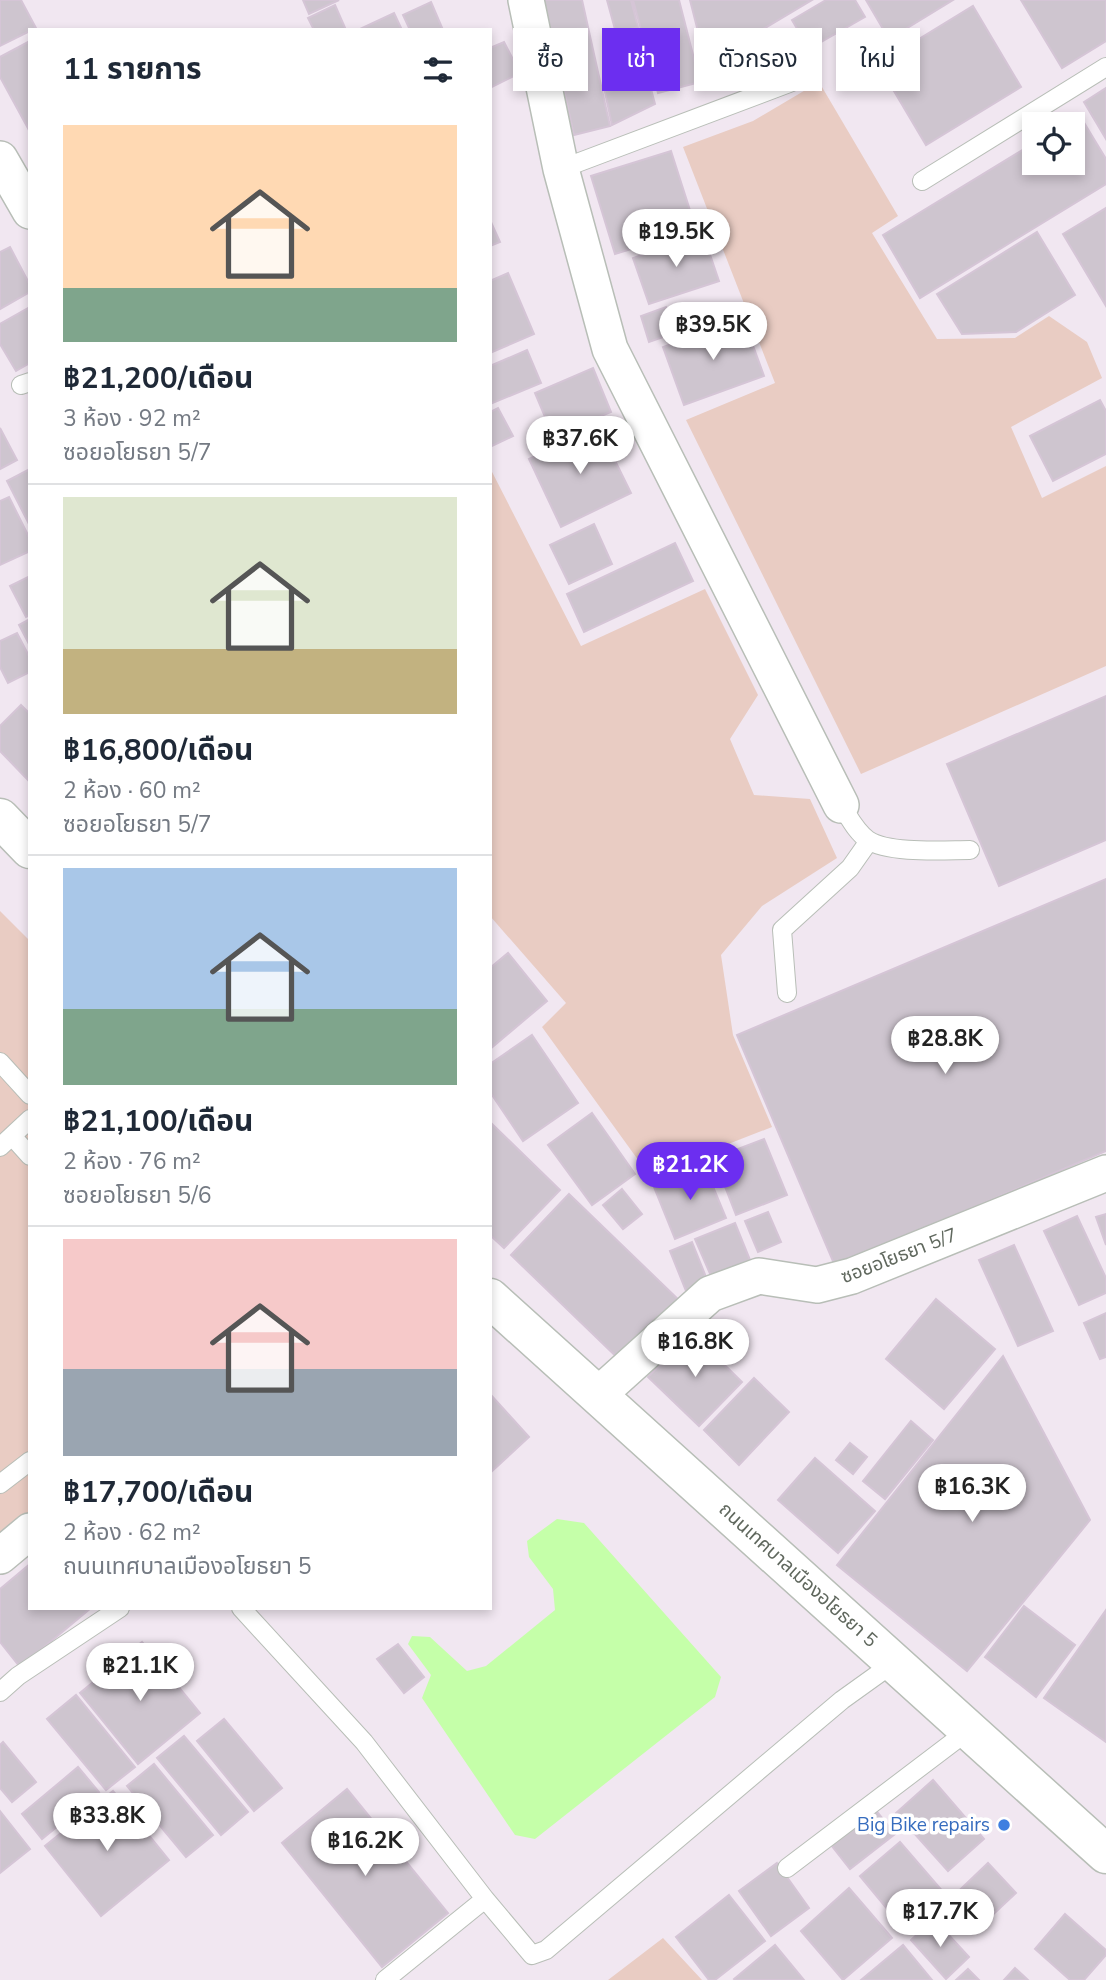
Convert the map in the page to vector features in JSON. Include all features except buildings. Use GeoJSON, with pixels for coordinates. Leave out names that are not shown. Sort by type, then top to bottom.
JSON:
{"type":"FeatureCollection","features":[{"type":"Feature","properties":{"kind":"street"},"geometry":{"type":"LineString","coordinates":[[526,0],[561,169],[610,349],[841,806]]}},
{"type":"Feature","properties":{"kind":"street"},"geometry":{"type":"LineString","coordinates":[[0,159],[28,208]]}},
{"type":"Feature","properties":{"kind":"street"},"geometry":{"type":"LineString","coordinates":[[0,818],[28,847]]}},
{"type":"Feature","properties":{"kind":"street","name":"ซอยอโยธยา 5/7"},"geometry":{"type":"LineString","coordinates":[[598,1395],[710,1294],[759,1276],[817,1285],[852,1276],[1106,1173]]}},
{"type":"Feature","properties":{"kind":"street","name":"ถนนเทศบาลเมืองอโยธยา 5"},"geometry":{"type":"LineString","coordinates":[[492,1300],[1106,1854]]}},
{"type":"Feature","properties":{"kind":"street"},"geometry":{"type":"LineString","coordinates":[[0,1556],[28,1533]]}},
{"type":"Feature","properties":{"kind":"lane"},"geometry":{"type":"LineString","coordinates":[[922,181],[1106,68]]}},
{"type":"Feature","properties":{"kind":"lane"},"geometry":{"type":"LineString","coordinates":[[561,169],[768,91]]}},
{"type":"Feature","properties":{"kind":"lane"},"geometry":{"type":"LineString","coordinates":[[841,806],[857,831],[869,841],[886,847],[971,850]]}},
{"type":"Feature","properties":{"kind":"lane"},"geometry":{"type":"LineString","coordinates":[[787,993],[782,930],[850,868],[869,841]]}},
{"type":"Feature","properties":{"kind":"lane"},"geometry":{"type":"LineString","coordinates":[[0,1062],[28,1094]]}},
{"type":"Feature","properties":{"kind":"lane"},"geometry":{"type":"LineString","coordinates":[[28,1121],[6,1141],[28,1155]]}},
{"type":"Feature","properties":{"kind":"lane"},"geometry":{"type":"LineString","coordinates":[[0,1484],[28,1463]]}},
{"type":"Feature","properties":{"kind":"lane"},"geometry":{"type":"LineString","coordinates":[[0,1692],[18,1676],[117,1610]]}},
{"type":"Feature","properties":{"kind":"lane"},"geometry":{"type":"LineString","coordinates":[[243,1610],[364,1742],[485,1899],[532,1955],[546,1950],[842,1700],[895,1662]]}},
{"type":"Feature","properties":{"kind":"lane"},"geometry":{"type":"LineString","coordinates":[[787,1868],[969,1730]]}},
{"type":"Feature","properties":{"kind":"lane"},"geometry":{"type":"LineString","coordinates":[[385,1980],[485,1899]]}},
{"type":"Feature","properties":{"kind":"shaded area"},"geometry":{"type":"Polygon","coordinates":[[[822,87],[898,216],[872,233],[937,339],[1015,338],[1049,316],[1087,342],[1102,378],[1011,427],[1042,498],[1106,466],[1106,666],[861,774],[686,420],[775,383],[683,147],[753,121],[804,91],[822,91],[822,87]]]}},
{"type":"Feature","properties":{"kind":"shaded area"},"geometry":{"type":"Polygon","coordinates":[[[492,472],[581,646],[705,589],[758,695],[730,739],[754,795],[810,799],[837,858],[762,906],[721,955],[733,1035],[772,1127],[649,1175],[542,1027],[566,1003],[492,918],[492,472]]]}},
{"type":"Feature","properties":{"kind":"shaded area"},"geometry":{"type":"Polygon","coordinates":[[[0,911],[28,939],[28,1523],[0,1545],[0,911]]]}},
{"type":"Feature","properties":{"kind":"shaded area"},"geometry":{"type":"Polygon","coordinates":[[[557,1519],[584,1523],[721,1677],[715,1697],[535,1839],[515,1835],[422,1698],[431,1675],[408,1644],[412,1636],[430,1637],[467,1671],[486,1666],[555,1610],[553,1589],[529,1557],[527,1541],[557,1519]]]}},
{"type":"Feature","properties":{"kind":"shaded area"},"geometry":{"type":"Polygon","coordinates":[[[663,1938],[702,1980],[608,1980],[663,1938]]]}},
{"type":"Feature","properties":{"kind":"place","name":"Big Bike repairs"},"geometry":{"type":"Point","coordinates":[1004,1825]}}]}
